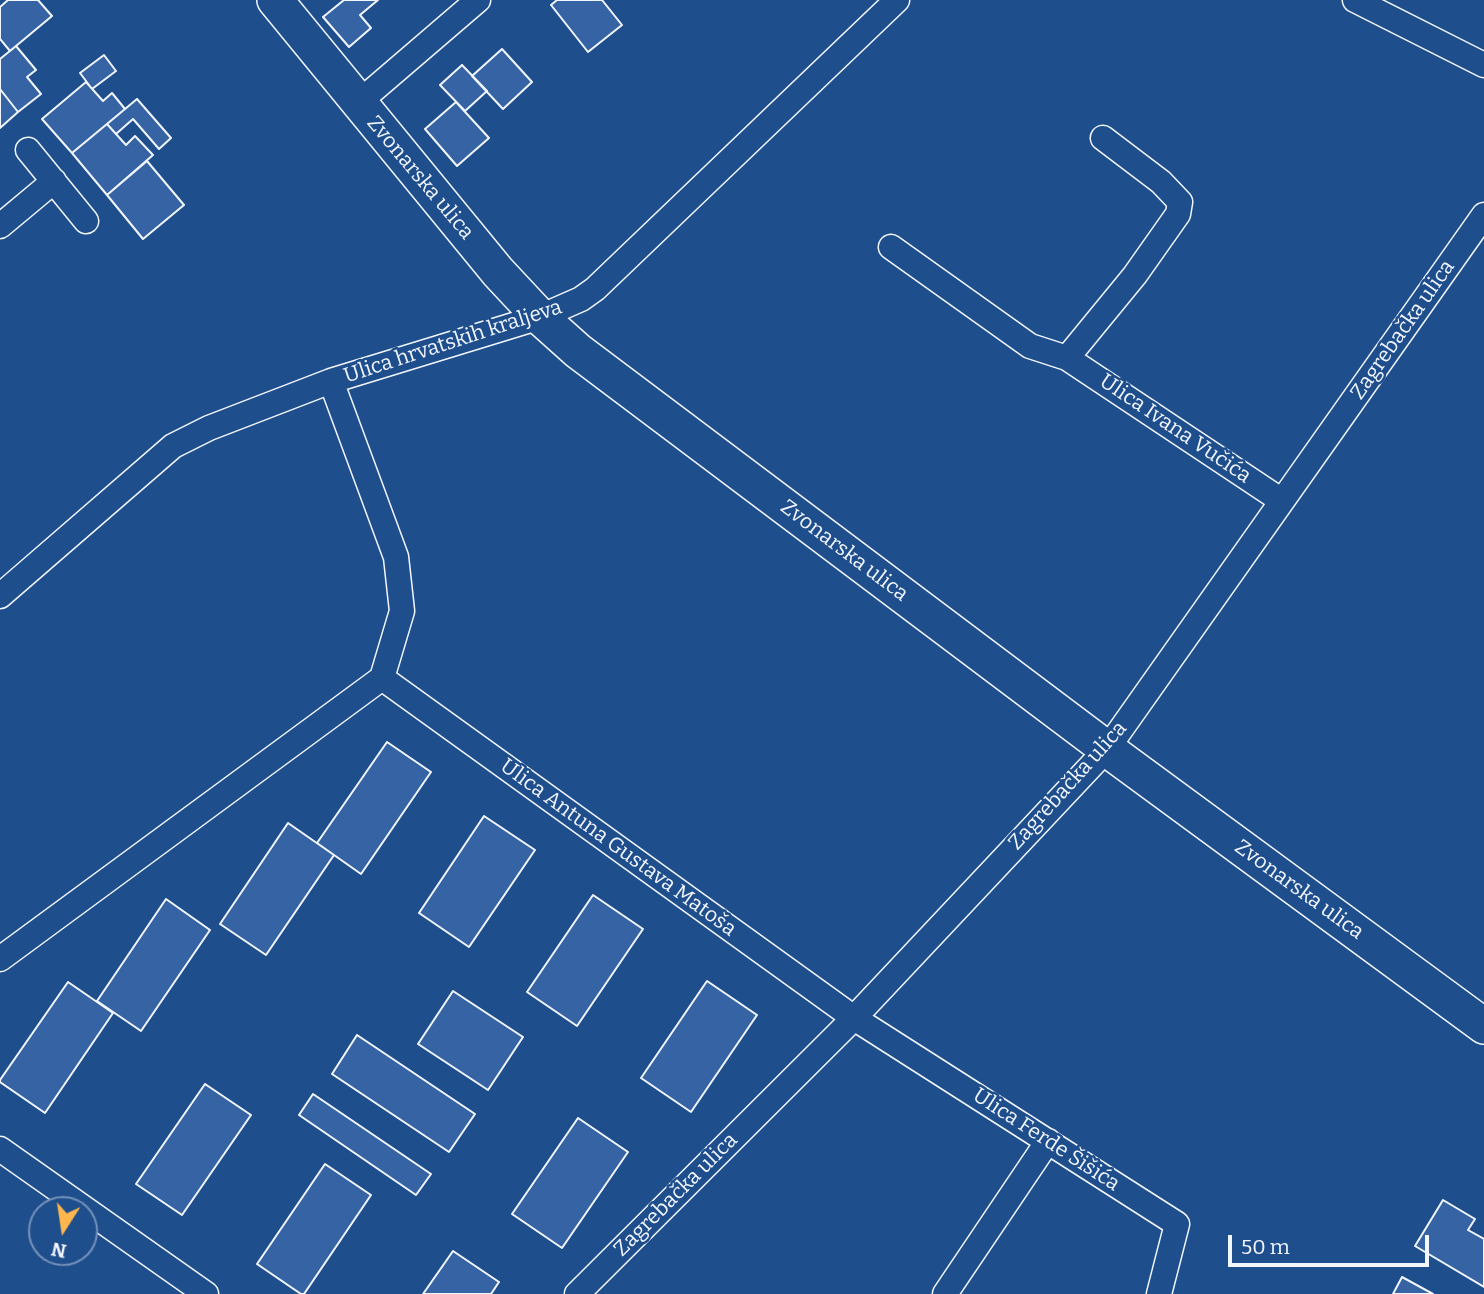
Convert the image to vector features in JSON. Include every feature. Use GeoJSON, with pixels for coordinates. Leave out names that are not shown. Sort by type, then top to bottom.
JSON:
{"type":"FeatureCollection","features":[{"type":"Feature","properties":{"kind":"main road","name":"Zvonarska ulica"},"geometry":{"type":"LineString","coordinates":[[275,0],[498,272],[540,317],[578,351],[1107,749],[1484,1026]]}},
{"type":"Feature","properties":{"kind":"street"},"geometry":{"type":"LineString","coordinates":[[358,103],[478,0]]}},
{"type":"Feature","properties":{"kind":"street","name":"Ulica hrvatskih kraljeva"},"geometry":{"type":"LineString","coordinates":[[3,588],[173,446],[209,428],[331,381],[540,317],[572,304],[595,289],[897,0]]}},
{"type":"Feature","properties":{"kind":"street"},"geometry":{"type":"LineString","coordinates":[[1355,0],[1484,65]]}},
{"type":"Feature","properties":{"kind":"street"},"geometry":{"type":"LineString","coordinates":[[1067,358],[1135,275],[1178,214],[1180,202],[1161,182],[1103,138]]}},
{"type":"Feature","properties":{"kind":"street"},"geometry":{"type":"LineString","coordinates":[[29,150],[86,221]]}},
{"type":"Feature","properties":{"kind":"street"},"geometry":{"type":"LineString","coordinates":[[0,226],[54,181]]}},
{"type":"Feature","properties":{"kind":"street","name":"Zagrebačka ulica"},"geometry":{"type":"LineString","coordinates":[[577,1294],[854,1018],[1107,749],[1484,215]]}},
{"type":"Feature","properties":{"kind":"street","name":"Ulica Ivana Vučića"},"geometry":{"type":"LineString","coordinates":[[891,247],[1030,346],[1067,358],[1282,501]]}},
{"type":"Feature","properties":{"kind":"street"},"geometry":{"type":"LineString","coordinates":[[0,959],[382,678],[402,611],[396,558],[331,381]]}},
{"type":"Feature","properties":{"kind":"street","name":"Ulica Antuna Gustava Matoša"},"geometry":{"type":"LineString","coordinates":[[382,678],[854,1018]]}},
{"type":"Feature","properties":{"kind":"street","name":"Ulica Ferde Šišića"},"geometry":{"type":"LineString","coordinates":[[854,1018],[1177,1224],[1159,1294]]}},
{"type":"Feature","properties":{"kind":"street"},"geometry":{"type":"LineString","coordinates":[[945,1294],[1048,1142]]}},
{"type":"Feature","properties":{"kind":"street"},"geometry":{"type":"LineString","coordinates":[[0,1149],[206,1294]]}},
{"type":"Feature","properties":{"kind":"building"},"geometry":{"type":"Polygon","coordinates":[[[8,0],[38,0],[52,16],[10,51],[0,39],[0,7],[8,0]]]}},
{"type":"Feature","properties":{"kind":"building"},"geometry":{"type":"Polygon","coordinates":[[[344,0],[378,0],[360,15],[371,28],[349,47],[323,17],[344,0]]]}},
{"type":"Feature","properties":{"kind":"building"},"geometry":{"type":"Polygon","coordinates":[[[557,0],[602,0],[622,25],[588,52],[551,5],[557,0]]]}},
{"type":"Feature","properties":{"kind":"building"},"geometry":{"type":"Polygon","coordinates":[[[16,46],[36,70],[27,77],[41,94],[18,112],[0,89],[0,59],[16,46]]]}},
{"type":"Feature","properties":{"kind":"building"},"geometry":{"type":"Polygon","coordinates":[[[502,49],[532,82],[503,109],[472,76],[502,49]]]}},
{"type":"Feature","properties":{"kind":"building"},"geometry":{"type":"Polygon","coordinates":[[[104,55],[116,71],[92,89],[80,73],[104,55]]]}},
{"type":"Feature","properties":{"kind":"building"},"geometry":{"type":"Polygon","coordinates":[[[462,65],[487,91],[465,111],[440,85],[462,65]]]}},
{"type":"Feature","properties":{"kind":"building"},"geometry":{"type":"Polygon","coordinates":[[[86,82],[103,101],[112,93],[125,109],[72,153],[42,119],[86,82]]]}},
{"type":"Feature","properties":{"kind":"building"},"geometry":{"type":"Polygon","coordinates":[[[0,89],[18,112],[0,128],[0,89]]]}},
{"type":"Feature","properties":{"kind":"building"},"geometry":{"type":"Polygon","coordinates":[[[137,99],[171,138],[159,149],[133,119],[116,134],[107,124],[137,99]]]}},
{"type":"Feature","properties":{"kind":"building"},"geometry":{"type":"Polygon","coordinates":[[[456,102],[489,138],[457,166],[425,129],[456,102]]]}},
{"type":"Feature","properties":{"kind":"building"},"geometry":{"type":"Polygon","coordinates":[[[107,124],[126,145],[135,136],[153,155],[107,195],[72,153],[107,124]]]}},
{"type":"Feature","properties":{"kind":"building"},"geometry":{"type":"Polygon","coordinates":[[[147,161],[184,205],[143,239],[107,195],[147,161]]]}},
{"type":"Feature","properties":{"kind":"building"},"geometry":{"type":"Polygon","coordinates":[[[387,742],[431,772],[361,874],[317,843],[387,742]]]}},
{"type":"Feature","properties":{"kind":"building"},"geometry":{"type":"Polygon","coordinates":[[[484,816],[535,850],[469,947],[419,913],[484,816]]]}},
{"type":"Feature","properties":{"kind":"building"},"geometry":{"type":"Polygon","coordinates":[[[288,823],[334,855],[266,955],[220,924],[288,823]]]}},
{"type":"Feature","properties":{"kind":"building"},"geometry":{"type":"Polygon","coordinates":[[[593,895],[643,929],[577,1026],[527,992],[593,895]]]}},
{"type":"Feature","properties":{"kind":"building"},"geometry":{"type":"Polygon","coordinates":[[[166,899],[210,930],[141,1031],[97,1001],[166,899]]]}},
{"type":"Feature","properties":{"kind":"building"},"geometry":{"type":"Polygon","coordinates":[[[707,981],[757,1015],[691,1112],[641,1078],[707,981]]]}},
{"type":"Feature","properties":{"kind":"building"},"geometry":{"type":"Polygon","coordinates":[[[68,982],[113,1013],[45,1113],[0,1080],[68,982]]]}},
{"type":"Feature","properties":{"kind":"building"},"geometry":{"type":"Polygon","coordinates":[[[453,991],[523,1037],[488,1090],[418,1044],[453,991]]]}},
{"type":"Feature","properties":{"kind":"building"},"geometry":{"type":"Polygon","coordinates":[[[357,1035],[475,1114],[449,1152],[332,1074],[357,1035]]]}},
{"type":"Feature","properties":{"kind":"building"},"geometry":{"type":"Polygon","coordinates":[[[205,1084],[251,1115],[182,1215],[136,1184],[205,1084]]]}},
{"type":"Feature","properties":{"kind":"building"},"geometry":{"type":"Polygon","coordinates":[[[313,1094],[431,1174],[416,1195],[299,1115],[313,1094]]]}},
{"type":"Feature","properties":{"kind":"building"},"geometry":{"type":"Polygon","coordinates":[[[578,1118],[628,1152],[562,1248],[512,1214],[578,1118]]]}},
{"type":"Feature","properties":{"kind":"building"},"geometry":{"type":"Polygon","coordinates":[[[325,1164],[371,1195],[304,1294],[301,1294],[257,1264],[325,1164]]]}},
{"type":"Feature","properties":{"kind":"building"},"geometry":{"type":"Polygon","coordinates":[[[1443,1200],[1475,1219],[1468,1230],[1484,1239],[1484,1287],[1415,1246],[1443,1200]]]}},
{"type":"Feature","properties":{"kind":"building"},"geometry":{"type":"Polygon","coordinates":[[[453,1251],[499,1282],[491,1294],[423,1294],[453,1251]]]}},
{"type":"Feature","properties":{"kind":"building"},"geometry":{"type":"Polygon","coordinates":[[[1402,1277],[1433,1294],[1393,1294],[1402,1277]]]}}]}
